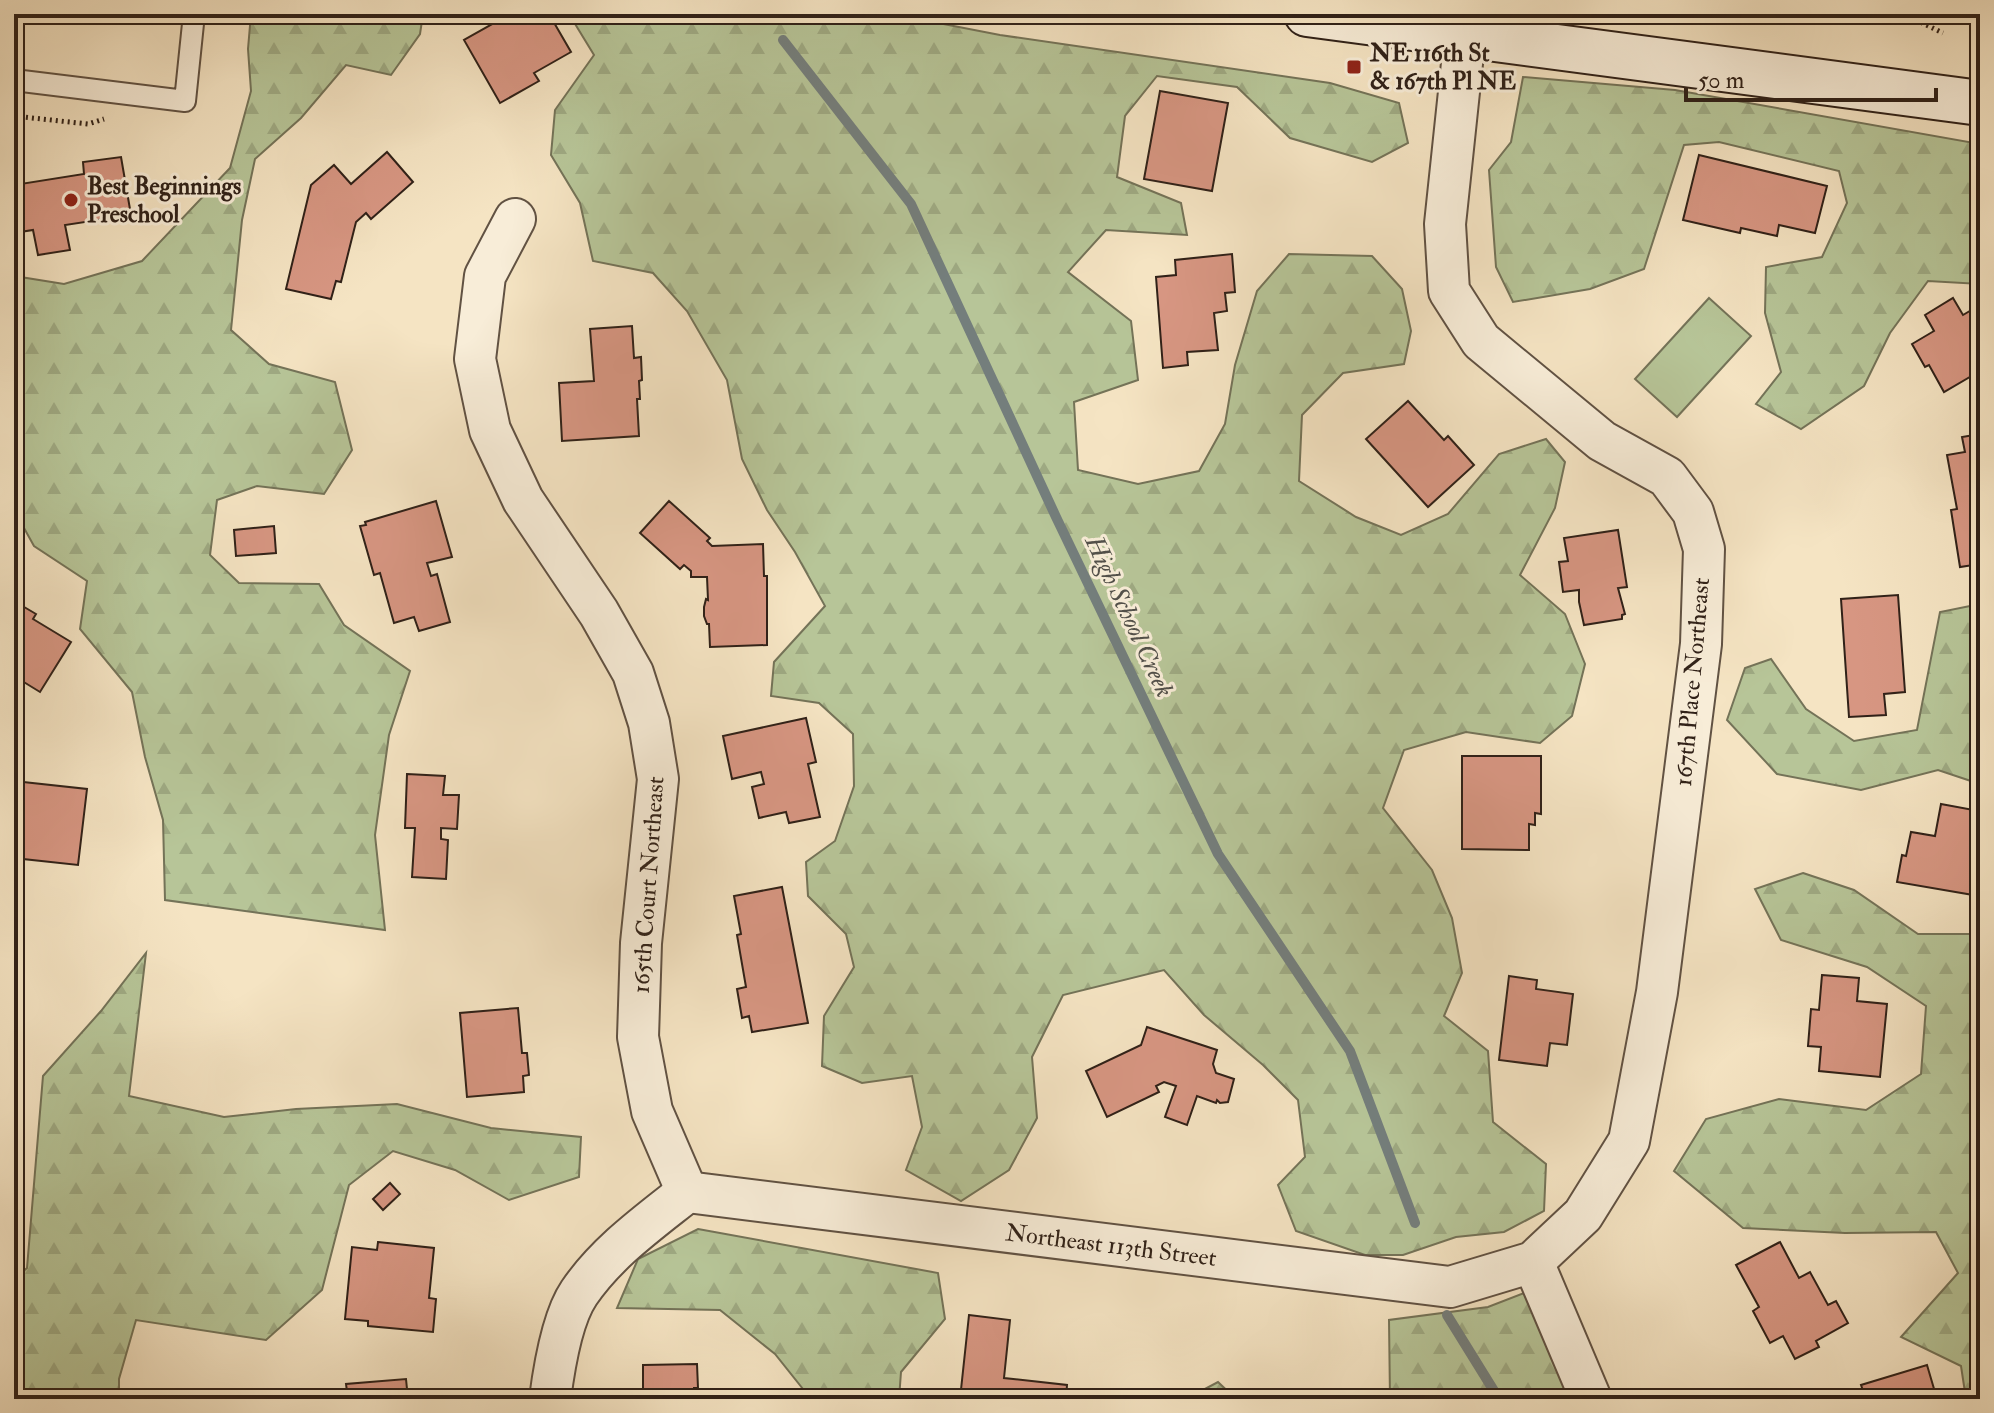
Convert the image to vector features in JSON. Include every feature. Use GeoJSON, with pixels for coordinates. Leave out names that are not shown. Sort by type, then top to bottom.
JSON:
{"type":"FeatureCollection","features":[{"type":"Feature","properties":{"kind":"street"},"geometry":{"type":"LineString","coordinates":[[1307,14],[1980,103]]}},
{"type":"Feature","properties":{"kind":"street","name":"167th Place Northeast"},"geometry":{"type":"LineString","coordinates":[[1465,35],[1445,224],[1449,291],[1481,341],[1602,441],[1667,477],[1693,512],[1704,549],[1701,644],[1657,992],[1629,1141],[1583,1215],[1533,1262]]}},
{"type":"Feature","properties":{"kind":"street","name":"165th Court Northeast"},"geometry":{"type":"LineString","coordinates":[[515,219],[485,276],[475,359],[490,430],[523,500],[599,613],[633,673],[649,723],[658,779],[641,943],[638,1037],[652,1111],[687,1192]]}},
{"type":"Feature","properties":{"kind":"street"},"geometry":{"type":"LineString","coordinates":[[550,1399],[556,1354],[577,1295],[618,1247],[687,1192]]}},
{"type":"Feature","properties":{"kind":"street","name":"Northeast 113th Street"},"geometry":{"type":"LineString","coordinates":[[687,1192],[1450,1287],[1533,1262]]}},
{"type":"Feature","properties":{"kind":"street"},"geometry":{"type":"LineString","coordinates":[[1533,1262],[1591,1399]]}},
{"type":"Feature","properties":{"kind":"lane"},"geometry":{"type":"LineString","coordinates":[[14,80],[185,101],[194,14]]}},
{"type":"Feature","properties":{"kind":"path"},"geometry":{"type":"LineString","coordinates":[[1874,14],[1918,21],[1943,33]]}},
{"type":"Feature","properties":{"kind":"path"},"geometry":{"type":"LineString","coordinates":[[14,116],[88,124],[112,116]]}},
{"type":"Feature","properties":{"kind":"green space"},"geometry":{"type":"Polygon","coordinates":[[[251,14],[423,14],[420,34],[391,75],[346,65],[301,118],[255,159],[242,220],[231,330],[269,364],[335,382],[352,450],[324,494],[257,486],[217,500],[210,555],[239,583],[319,584],[344,625],[410,671],[389,735],[375,835],[385,930],[165,900],[163,820],[145,757],[132,692],[80,629],[87,581],[34,546],[14,510],[14,276],[64,284],[142,261],[230,168],[251,91],[248,49],[251,14]]]}},
{"type":"Feature","properties":{"kind":"green space"},"geometry":{"type":"Polygon","coordinates":[[[569,14],[892,14],[1000,35],[1330,83],[1399,103],[1408,143],[1372,162],[1290,138],[1237,87],[1157,76],[1125,116],[1117,177],[1181,203],[1187,235],[1106,230],[1068,272],[1131,321],[1138,380],[1074,402],[1078,470],[1138,484],[1199,471],[1225,424],[1235,365],[1257,291],[1289,254],[1372,256],[1402,289],[1411,331],[1404,364],[1343,373],[1302,415],[1299,481],[1356,517],[1401,535],[1448,514],[1499,454],[1546,439],[1565,462],[1555,508],[1520,575],[1565,614],[1585,664],[1572,716],[1540,743],[1466,732],[1404,750],[1383,808],[1432,870],[1452,918],[1462,973],[1444,1016],[1488,1051],[1493,1122],[1546,1164],[1544,1211],[1504,1232],[1456,1237],[1403,1255],[1365,1255],[1296,1231],[1278,1185],[1305,1157],[1298,1100],[1263,1065],[1204,1015],[1164,970],[1063,995],[1032,1057],[1037,1118],[1009,1170],[961,1201],[906,1170],[922,1127],[912,1076],[862,1083],[822,1066],[824,1016],[854,967],[846,934],[808,896],[806,862],[835,841],[854,786],[853,734],[819,703],[771,696],[774,662],[825,606],[767,510],[742,459],[727,380],[687,311],[653,273],[593,261],[580,203],[551,155],[555,110],[594,55],[569,14]]]}},
{"type":"Feature","properties":{"kind":"green space"},"geometry":{"type":"Polygon","coordinates":[[[1523,77],[1675,90],[1980,144],[1980,284],[1928,281],[1890,333],[1864,386],[1801,429],[1756,404],[1781,372],[1765,313],[1766,267],[1822,257],[1847,203],[1839,171],[1719,142],[1684,145],[1644,269],[1590,289],[1513,302],[1496,267],[1489,170],[1511,142],[1523,77]]]}},
{"type":"Feature","properties":{"kind":"green space"},"geometry":{"type":"Polygon","coordinates":[[[1709,298],[1751,336],[1677,417],[1635,379],[1709,298]]]}},
{"type":"Feature","properties":{"kind":"green space"},"geometry":{"type":"Polygon","coordinates":[[[1980,604],[1980,784],[1938,770],[1861,790],[1777,774],[1727,720],[1745,668],[1771,659],[1806,709],[1854,741],[1917,730],[1940,612],[1980,604]]]}},
{"type":"Feature","properties":{"kind":"green space"},"geometry":{"type":"Polygon","coordinates":[[[1803,873],[1854,890],[1918,934],[1980,934],[1980,1399],[1966,1399],[1961,1366],[1901,1337],[1958,1273],[1936,1232],[1845,1233],[1743,1228],[1674,1171],[1706,1119],[1779,1099],[1866,1110],[1921,1074],[1926,1006],[1867,967],[1781,940],[1755,889],[1803,873]]]}},
{"type":"Feature","properties":{"kind":"green space"},"geometry":{"type":"Polygon","coordinates":[[[146,953],[129,1096],[224,1117],[296,1109],[397,1104],[491,1128],[581,1137],[579,1177],[509,1200],[455,1170],[393,1151],[349,1185],[322,1290],[266,1340],[136,1320],[119,1379],[119,1399],[14,1399],[14,1279],[27,1268],[43,1076],[101,1011],[146,953]]]}},
{"type":"Feature","properties":{"kind":"green space"},"geometry":{"type":"Polygon","coordinates":[[[698,1229],[938,1273],[945,1319],[901,1372],[899,1399],[811,1399],[775,1354],[720,1310],[617,1308],[638,1259],[698,1229]]]}},
{"type":"Feature","properties":{"kind":"green space"},"geometry":{"type":"Polygon","coordinates":[[[1524,1293],[1570,1399],[1390,1399],[1389,1320],[1488,1307],[1524,1293]]]}},
{"type":"Feature","properties":{"kind":"green space"},"geometry":{"type":"Polygon","coordinates":[[[1218,1382],[1236,1399],[1186,1399],[1218,1382]]]}},
{"type":"Feature","properties":{"kind":"building"},"geometry":{"type":"Polygon","coordinates":[[[510,14],[549,14],[571,52],[534,73],[539,81],[500,103],[464,40],[510,14]]]}},
{"type":"Feature","properties":{"kind":"building"},"geometry":{"type":"Polygon","coordinates":[[[1160,91],[1228,103],[1212,191],[1144,179],[1160,91]]]}},
{"type":"Feature","properties":{"kind":"building"},"geometry":{"type":"Polygon","coordinates":[[[387,152],[413,182],[371,219],[366,213],[356,222],[341,282],[336,281],[331,299],[286,289],[311,185],[334,165],[351,184],[387,152]]]}},
{"type":"Feature","properties":{"kind":"building"},"geometry":{"type":"Polygon","coordinates":[[[1699,155],[1827,186],[1815,233],[1779,225],[1777,236],[1741,228],[1740,233],[1683,220],[1699,155]]]}},
{"type":"Feature","properties":{"kind":"building","name":"Best Beginnings Preschool"},"geometry":{"type":"Polygon","coordinates":[[[121,157],[131,215],[65,225],[70,250],[38,255],[33,230],[14,233],[14,185],[84,174],[83,162],[121,157]]]}},
{"type":"Feature","properties":{"kind":"building"},"geometry":{"type":"Polygon","coordinates":[[[1232,254],[1235,292],[1225,293],[1227,311],[1214,313],[1218,350],[1187,352],[1188,365],[1163,368],[1156,277],[1176,275],[1175,260],[1232,254]]]}},
{"type":"Feature","properties":{"kind":"building"},"geometry":{"type":"Polygon","coordinates":[[[1953,298],[1963,315],[1980,305],[1980,371],[1944,392],[1929,365],[1925,367],[1912,344],[1934,331],[1925,315],[1953,298]]]}},
{"type":"Feature","properties":{"kind":"building"},"geometry":{"type":"Polygon","coordinates":[[[632,326],[634,358],[641,357],[642,380],[639,381],[640,399],[637,399],[639,436],[562,441],[559,383],[594,381],[590,329],[632,326]]]}},
{"type":"Feature","properties":{"kind":"building"},"geometry":{"type":"Polygon","coordinates":[[[1408,401],[1444,440],[1448,436],[1474,465],[1428,507],[1366,439],[1408,401]]]}},
{"type":"Feature","properties":{"kind":"building"},"geometry":{"type":"Polygon","coordinates":[[[1980,434],[1980,564],[1960,567],[1951,510],[1957,509],[1947,455],[1965,452],[1962,437],[1980,434]]]}},
{"type":"Feature","properties":{"kind":"building"},"geometry":{"type":"Polygon","coordinates":[[[436,501],[452,557],[427,563],[431,576],[437,574],[450,622],[419,631],[414,617],[394,623],[380,573],[374,575],[360,526],[436,501]]]}},
{"type":"Feature","properties":{"kind":"building"},"geometry":{"type":"Polygon","coordinates":[[[669,501],[710,538],[707,541],[712,546],[763,544],[764,576],[767,576],[767,645],[710,647],[709,624],[704,616],[708,600],[707,577],[691,577],[691,571],[684,565],[680,569],[640,533],[669,501]]]}},
{"type":"Feature","properties":{"kind":"building"},"geometry":{"type":"Polygon","coordinates":[[[274,526],[276,553],[236,556],[234,530],[274,526]]]}},
{"type":"Feature","properties":{"kind":"building"},"geometry":{"type":"Polygon","coordinates":[[[1618,530],[1627,587],[1618,588],[1625,614],[1622,619],[1584,625],[1579,590],[1563,592],[1559,562],[1568,561],[1564,538],[1618,530]]]}},
{"type":"Feature","properties":{"kind":"building"},"geometry":{"type":"Polygon","coordinates":[[[1898,595],[1905,692],[1884,694],[1886,715],[1849,717],[1841,599],[1898,595]]]}},
{"type":"Feature","properties":{"kind":"building"},"geometry":{"type":"Polygon","coordinates":[[[14,601],[36,614],[33,619],[71,642],[40,692],[14,676],[14,601]]]}},
{"type":"Feature","properties":{"kind":"building"},"geometry":{"type":"Polygon","coordinates":[[[806,718],[816,762],[808,764],[820,817],[789,823],[786,812],[759,818],[752,787],[764,784],[761,772],[732,779],[723,736],[806,718]]]}},
{"type":"Feature","properties":{"kind":"building"},"geometry":{"type":"Polygon","coordinates":[[[1462,756],[1541,756],[1541,814],[1535,813],[1535,825],[1529,824],[1529,850],[1462,849],[1462,756]]]}},
{"type":"Feature","properties":{"kind":"building"},"geometry":{"type":"Polygon","coordinates":[[[407,774],[445,776],[443,795],[459,795],[457,829],[441,828],[441,839],[448,840],[446,879],[412,877],[415,828],[405,828],[407,774]]]}},
{"type":"Feature","properties":{"kind":"building"},"geometry":{"type":"Polygon","coordinates":[[[14,781],[87,789],[78,865],[14,858],[14,781]]]}},
{"type":"Feature","properties":{"kind":"building"},"geometry":{"type":"Polygon","coordinates":[[[1941,804],[1979,811],[1971,861],[1980,863],[1979,896],[1897,882],[1902,855],[1906,856],[1911,832],[1935,836],[1941,804]]]}},
{"type":"Feature","properties":{"kind":"building"},"geometry":{"type":"Polygon","coordinates":[[[782,887],[808,1023],[752,1032],[749,1016],[742,1018],[737,989],[746,987],[734,896],[782,887]]]}},
{"type":"Feature","properties":{"kind":"building"},"geometry":{"type":"Polygon","coordinates":[[[1822,975],[1859,978],[1857,1001],[1887,1004],[1880,1077],[1819,1071],[1821,1047],[1808,1046],[1811,1009],[1819,1010],[1822,975]]]}},
{"type":"Feature","properties":{"kind":"building"},"geometry":{"type":"Polygon","coordinates":[[[1509,976],[1537,980],[1536,989],[1573,994],[1567,1045],[1550,1043],[1547,1066],[1499,1060],[1509,976]]]}},
{"type":"Feature","properties":{"kind":"building"},"geometry":{"type":"Polygon","coordinates":[[[518,1008],[522,1053],[527,1053],[529,1075],[523,1076],[524,1092],[467,1097],[460,1013],[518,1008]]]}},
{"type":"Feature","properties":{"kind":"building"},"geometry":{"type":"Polygon","coordinates":[[[1147,1027],[1217,1050],[1213,1064],[1216,1073],[1234,1079],[1228,1102],[1220,1103],[1217,1100],[1216,1103],[1197,1096],[1187,1125],[1165,1117],[1176,1086],[1164,1082],[1156,1086],[1159,1092],[1107,1117],[1086,1071],[1141,1045],[1147,1027]]]}},
{"type":"Feature","properties":{"kind":"building"},"geometry":{"type":"Polygon","coordinates":[[[390,1183],[400,1194],[383,1210],[373,1199],[390,1183]]]}},
{"type":"Feature","properties":{"kind":"building"},"geometry":{"type":"Polygon","coordinates":[[[378,1242],[434,1248],[429,1298],[436,1299],[433,1332],[368,1326],[368,1321],[345,1319],[352,1247],[377,1250],[378,1242]]]}},
{"type":"Feature","properties":{"kind":"building"},"geometry":{"type":"Polygon","coordinates":[[[1780,1242],[1799,1278],[1810,1272],[1828,1305],[1836,1301],[1848,1323],[1816,1341],[1819,1347],[1795,1359],[1783,1336],[1770,1343],[1753,1311],[1759,1307],[1736,1265],[1780,1242]]]}},
{"type":"Feature","properties":{"kind":"building"},"geometry":{"type":"Polygon","coordinates":[[[969,1315],[1010,1320],[1004,1378],[1067,1385],[1066,1399],[960,1399],[969,1315]]]}},
{"type":"Feature","properties":{"kind":"building"},"geometry":{"type":"Polygon","coordinates":[[[697,1364],[698,1388],[694,1388],[694,1399],[643,1399],[643,1365],[697,1364]]]}},
{"type":"Feature","properties":{"kind":"building"},"geometry":{"type":"Polygon","coordinates":[[[1927,1365],[1937,1399],[1866,1399],[1861,1385],[1927,1365]]]}},
{"type":"Feature","properties":{"kind":"building"},"geometry":{"type":"Polygon","coordinates":[[[406,1379],[408,1399],[348,1399],[346,1384],[406,1379]]]}},
{"type":"Feature","properties":{"kind":"waterway","name":"High School Creek"},"geometry":{"type":"LineString","coordinates":[[783,40],[911,204],[1056,517],[1218,854],[1350,1051],[1415,1223]]}},
{"type":"Feature","properties":{"kind":"waterway","name":"High School Creek"},"geometry":{"type":"LineString","coordinates":[[1447,1315],[1499,1399]]}},
{"type":"Feature","properties":{"kind":"place","name":"NE 116th St & 167th Pl NE"},"geometry":{"type":"Point","coordinates":[1354,67]}},
{"type":"Feature","properties":{"kind":"place","name":"Best Beginnings Preschool"},"geometry":{"type":"Point","coordinates":[71,200]}}]}
